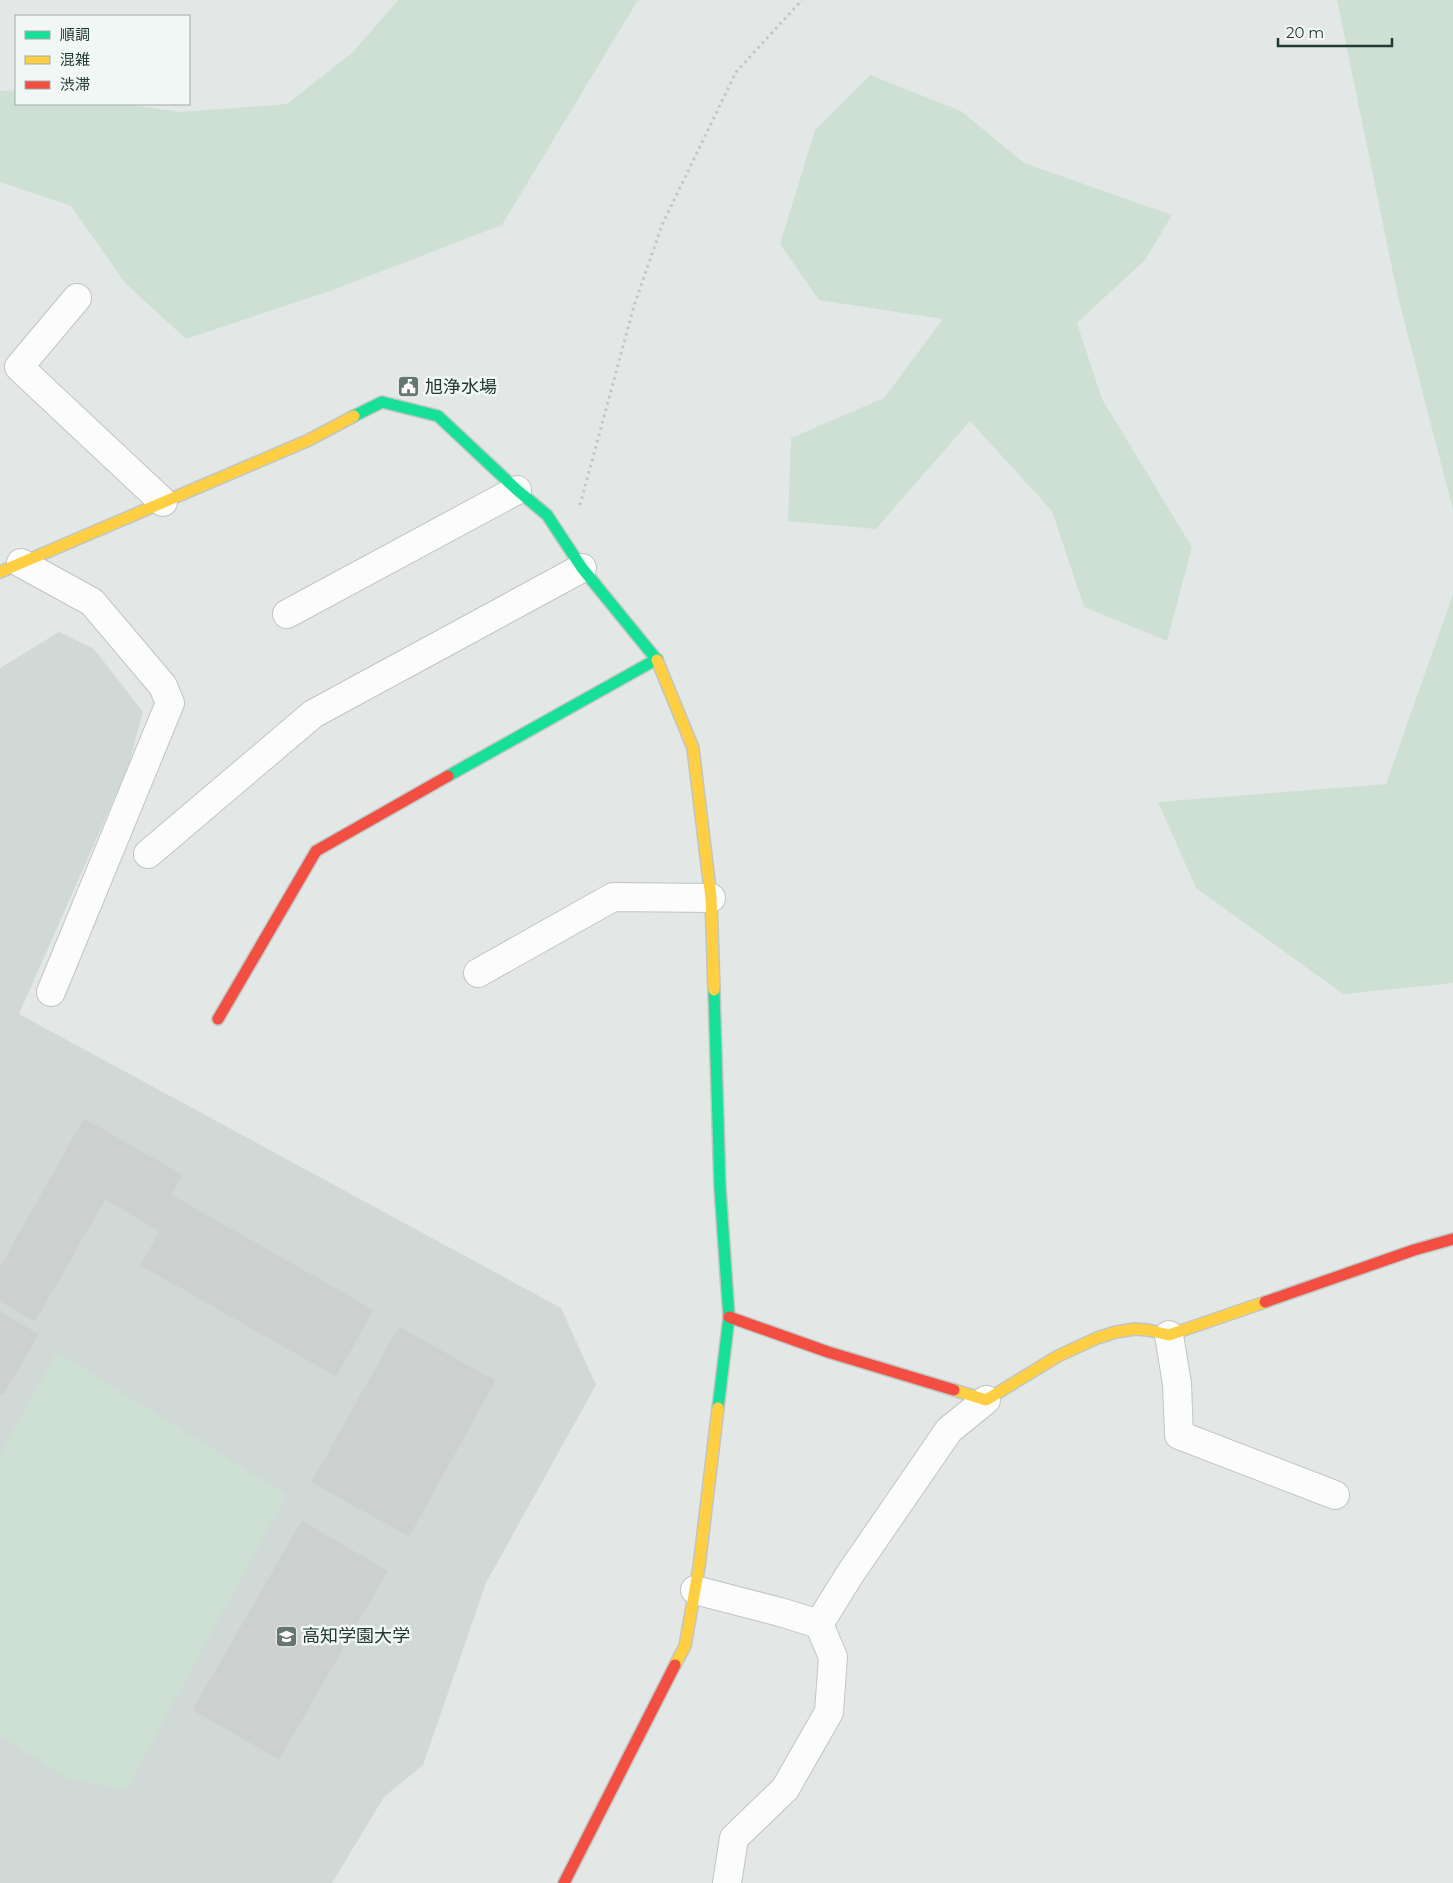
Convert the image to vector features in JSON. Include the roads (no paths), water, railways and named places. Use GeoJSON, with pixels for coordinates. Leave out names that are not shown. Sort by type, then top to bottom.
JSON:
{"type":"FeatureCollection","features":[{"type":"Feature","properties":{"kind":"street"},"geometry":{"type":"LineString","coordinates":[[77,298],[19,367],[163,502]]}},
{"type":"Feature","properties":{"kind":"street"},"geometry":{"type":"LineString","coordinates":[[10,568],[308,440],[382,402],[438,416],[517,490],[547,515],[575,558],[657,659],[693,748],[711,898],[720,1188],[729,1317],[695,1590],[685,1646],[564,1883]]}},
{"type":"Feature","properties":{"kind":"street"},"geometry":{"type":"LineString","coordinates":[[287,614],[517,490]]}},
{"type":"Feature","properties":{"kind":"street"},"geometry":{"type":"LineString","coordinates":[[148,854],[313,714],[575,558]]}},
{"type":"Feature","properties":{"kind":"street"},"geometry":{"type":"LineString","coordinates":[[10,568],[92,602],[163,686],[170,703],[51,992]]}},
{"type":"Feature","properties":{"kind":"street"},"geometry":{"type":"LineString","coordinates":[[218,1020],[316,851],[657,659]]}},
{"type":"Feature","properties":{"kind":"street"},"geometry":{"type":"LineString","coordinates":[[478,973],[613,896],[711,898]]}},
{"type":"Feature","properties":{"kind":"street"},"geometry":{"type":"LineString","coordinates":[[819,1624],[850,1574],[948,1430],[986,1400],[1071,1349],[1112,1332],[1137,1328],[1169,1335],[1414,1250],[1453,1239]]}},
{"type":"Feature","properties":{"kind":"street"},"geometry":{"type":"LineString","coordinates":[[729,1317],[828,1352],[986,1400]]}},
{"type":"Feature","properties":{"kind":"street"},"geometry":{"type":"LineString","coordinates":[[1169,1335],[1177,1384],[1179,1436],[1335,1495]]}},
{"type":"Feature","properties":{"kind":"street"},"geometry":{"type":"LineString","coordinates":[[695,1590],[819,1624],[833,1657],[829,1712],[784,1789],[734,1838],[727,1883]]}},
{"type":"Feature","properties":{"kind":"place","name":"旭浄水場"},"geometry":{"type":"Point","coordinates":[409,387]}},
{"type":"Feature","properties":{"kind":"place","name":"高知学園大学"},"geometry":{"type":"Point","coordinates":[286,1636]}}]}
